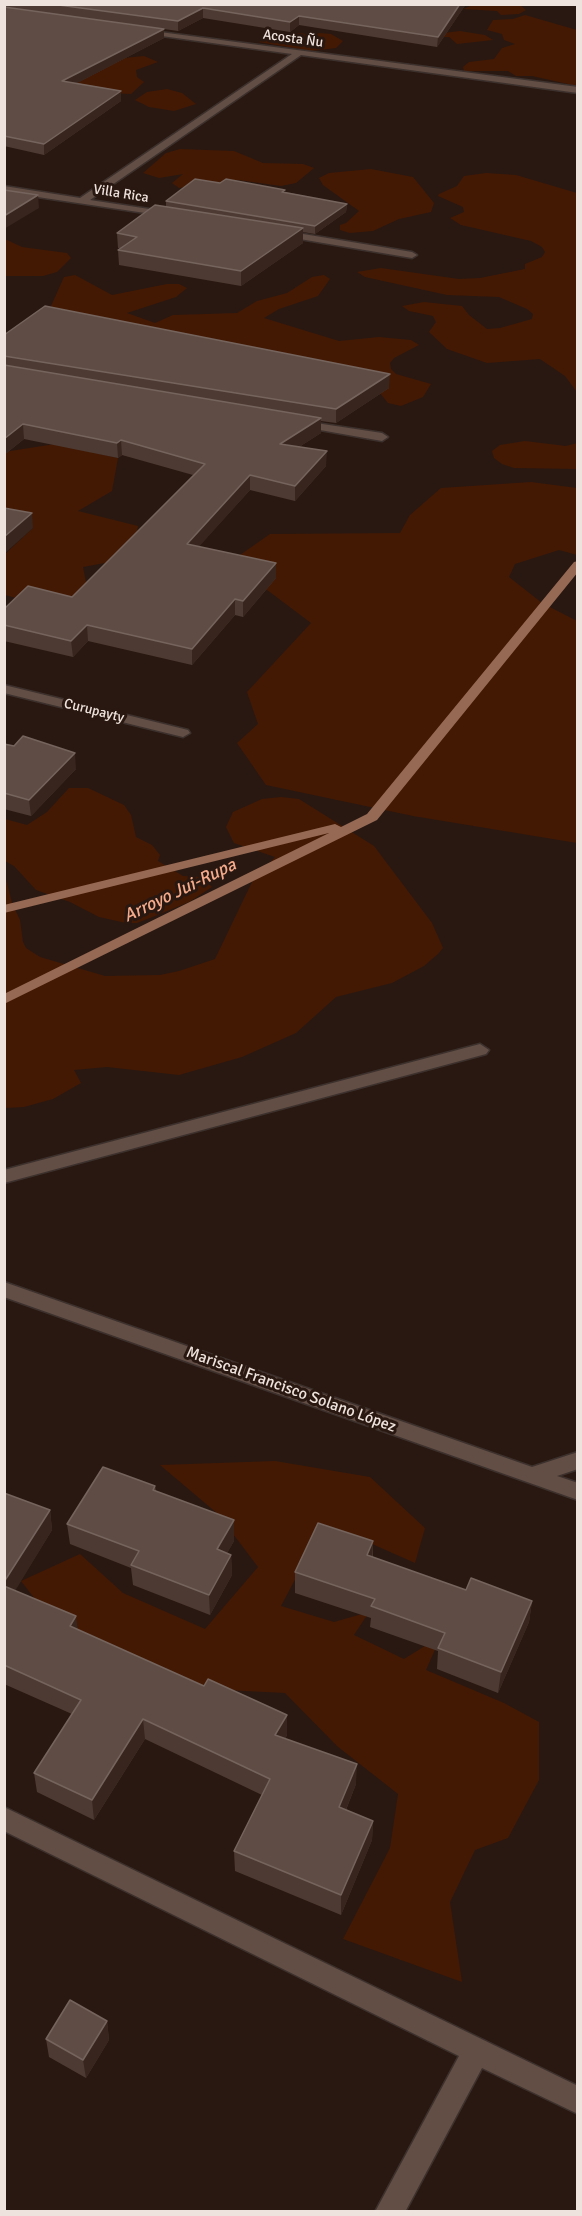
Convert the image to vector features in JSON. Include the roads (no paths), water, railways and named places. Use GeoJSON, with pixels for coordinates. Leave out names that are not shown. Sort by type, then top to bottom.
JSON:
{"type":"FeatureCollection","features":[{"type":"Feature","properties":{"kind":"street","name":"Acosta Ñu"},"geometry":{"type":"LineString","coordinates":[[124,29],[578,90]]}},
{"type":"Feature","properties":{"kind":"street"},"geometry":{"type":"LineString","coordinates":[[82,201],[298,54]]}},
{"type":"Feature","properties":{"kind":"street","name":"Villa Rica"},"geometry":{"type":"LineString","coordinates":[[4,189],[177,216]]}},
{"type":"Feature","properties":{"kind":"street"},"geometry":{"type":"LineString","coordinates":[[271,231],[412,255]]}},
{"type":"Feature","properties":{"kind":"street"},"geometry":{"type":"LineString","coordinates":[[288,422],[382,437]]}},
{"type":"Feature","properties":{"kind":"street","name":"Curupayty"},"geometry":{"type":"LineString","coordinates":[[4,689],[183,733]]}},
{"type":"Feature","properties":{"kind":"street"},"geometry":{"type":"LineString","coordinates":[[4,1178],[480,1050]]}},
{"type":"Feature","properties":{"kind":"street","name":"Mariscal Francisco Solano López"},"geometry":{"type":"LineString","coordinates":[[4,1289],[578,1492]]}},
{"type":"Feature","properties":{"kind":"street"},"geometry":{"type":"LineString","coordinates":[[531,1476],[578,1460]]}},
{"type":"Feature","properties":{"kind":"street"},"geometry":{"type":"LineString","coordinates":[[4,1818],[578,2101]]}},
{"type":"Feature","properties":{"kind":"street"},"geometry":{"type":"LineString","coordinates":[[389,2211],[477,2051]]}},
{"type":"Feature","properties":{"kind":"waterway","name":"Arroyo Jui-Rupa"},"geometry":{"type":"LineString","coordinates":[[4,1000],[372,817],[578,564]]}},
{"type":"Feature","properties":{"kind":"waterway","name":"Arroyo Jui-Rupa"},"geometry":{"type":"LineString","coordinates":[[4,909],[335,828]]}}]}
